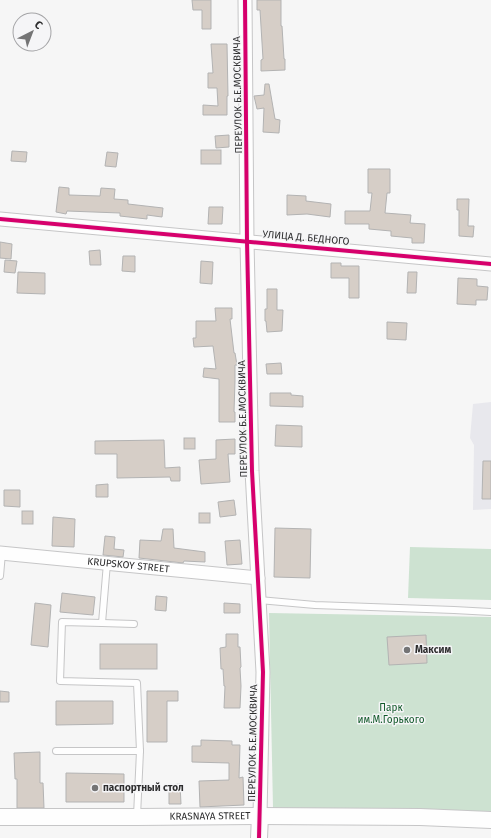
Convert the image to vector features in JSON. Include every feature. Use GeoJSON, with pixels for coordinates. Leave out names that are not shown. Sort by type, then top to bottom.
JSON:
{"type":"FeatureCollection","features":[{"type":"Feature","properties":{"kind":"street","name":"ПЕРЕУЛОК Б.Е.МОСКВИЧА"},"geometry":{"type":"LineString","coordinates":[[245,0],[247,241],[252,470],[263,672],[259,838]]}},
{"type":"Feature","properties":{"kind":"street","name":"УЛИЦА Д. БЕДНОГО"},"geometry":{"type":"LineString","coordinates":[[0,219],[491,264]]}},
{"type":"Feature","properties":{"kind":"street","name":"KRUPSKOY STREET"},"geometry":{"type":"LineString","coordinates":[[1,553],[258,578]]}},
{"type":"Feature","properties":{"kind":"street","name":"KRASNAYA STREET"},"geometry":{"type":"LineString","coordinates":[[0,817],[260,816],[420,817],[491,820]]}},
{"type":"Feature","properties":{"kind":"lane"},"geometry":{"type":"LineString","coordinates":[[0,576],[1,553]]}},
{"type":"Feature","properties":{"kind":"lane"},"geometry":{"type":"LineString","coordinates":[[102,622],[107,563]]}},
{"type":"Feature","properties":{"kind":"lane"},"geometry":{"type":"LineString","coordinates":[[258,600],[315,605],[491,612]]}},
{"type":"Feature","properties":{"kind":"lane"},"geometry":{"type":"LineString","coordinates":[[134,624],[62,622],[60,681],[137,683],[140,751],[137,817]]}},
{"type":"Feature","properties":{"kind":"lane"},"geometry":{"type":"LineString","coordinates":[[56,750],[140,751]]}},
{"type":"Feature","properties":{"kind":"shaded area"},"geometry":{"type":"Polygon","coordinates":[[[491,402],[491,509],[473,510],[474,445],[470,438],[473,404],[491,402]]]}},
{"type":"Feature","properties":{"kind":"green space"},"geometry":{"type":"Polygon","coordinates":[[[410,547],[491,549],[491,600],[408,598],[410,547]]]}},
{"type":"Feature","properties":{"kind":"green space","name":"Парк им.М.Горького"},"geometry":{"type":"Polygon","coordinates":[[[269,613],[491,617],[491,817],[273,808],[269,613]]]}},
{"type":"Feature","properties":{"kind":"building"},"geometry":{"type":"Polygon","coordinates":[[[192,0],[211,0],[211,29],[202,29],[202,10],[193,10],[192,0]]]}},
{"type":"Feature","properties":{"kind":"building"},"geometry":{"type":"Polygon","coordinates":[[[257,0],[281,0],[281,26],[285,70],[261,71],[261,60],[263,59],[260,10],[257,10],[257,0]]]}},
{"type":"Feature","properties":{"kind":"building"},"geometry":{"type":"Polygon","coordinates":[[[211,44],[227,44],[227,115],[203,115],[203,105],[218,106],[217,88],[208,88],[208,73],[213,73],[211,44]]]}},
{"type":"Feature","properties":{"kind":"building"},"geometry":{"type":"Polygon","coordinates":[[[265,84],[269,84],[275,119],[280,120],[279,133],[263,132],[264,108],[257,109],[254,96],[264,95],[265,84]]]}},
{"type":"Feature","properties":{"kind":"building"},"geometry":{"type":"Polygon","coordinates":[[[229,135],[229,147],[216,148],[215,136],[229,135]]]}},
{"type":"Feature","properties":{"kind":"building"},"geometry":{"type":"Polygon","coordinates":[[[201,150],[221,150],[221,164],[201,164],[201,150]]]}},
{"type":"Feature","properties":{"kind":"building"},"geometry":{"type":"Polygon","coordinates":[[[12,151],[27,152],[26,162],[11,161],[12,151]]]}},
{"type":"Feature","properties":{"kind":"building"},"geometry":{"type":"Polygon","coordinates":[[[107,152],[118,153],[116,167],[105,166],[107,152]]]}},
{"type":"Feature","properties":{"kind":"building"},"geometry":{"type":"Polygon","coordinates":[[[368,169],[390,169],[390,193],[387,193],[385,213],[411,215],[410,223],[425,224],[424,243],[412,243],[412,238],[391,236],[391,231],[369,229],[369,224],[345,224],[345,211],[370,211],[372,193],[368,193],[368,169]]]}},
{"type":"Feature","properties":{"kind":"building"},"geometry":{"type":"Polygon","coordinates":[[[59,187],[69,188],[69,195],[100,196],[101,188],[115,189],[114,199],[128,200],[128,204],[163,208],[162,217],[147,215],[147,219],[120,216],[120,213],[67,211],[66,214],[56,212],[59,187]]]}},
{"type":"Feature","properties":{"kind":"building"},"geometry":{"type":"Polygon","coordinates":[[[287,195],[306,196],[306,201],[331,204],[330,217],[307,214],[287,215],[287,195]]]}},
{"type":"Feature","properties":{"kind":"building"},"geometry":{"type":"Polygon","coordinates":[[[457,199],[469,199],[468,226],[474,226],[473,237],[459,236],[459,210],[457,210],[457,199]]]}},
{"type":"Feature","properties":{"kind":"building"},"geometry":{"type":"Polygon","coordinates":[[[209,207],[223,207],[222,224],[208,224],[209,207]]]}},
{"type":"Feature","properties":{"kind":"building"},"geometry":{"type":"Polygon","coordinates":[[[0,242],[12,244],[11,259],[0,258],[0,242]]]}},
{"type":"Feature","properties":{"kind":"building"},"geometry":{"type":"Polygon","coordinates":[[[100,250],[101,265],[90,265],[89,251],[100,250]]]}},
{"type":"Feature","properties":{"kind":"building"},"geometry":{"type":"Polygon","coordinates":[[[123,256],[135,256],[135,272],[122,271],[123,256]]]}},
{"type":"Feature","properties":{"kind":"building"},"geometry":{"type":"Polygon","coordinates":[[[5,260],[17,261],[15,273],[4,272],[5,260]]]}},
{"type":"Feature","properties":{"kind":"building"},"geometry":{"type":"Polygon","coordinates":[[[201,261],[213,262],[212,284],[200,283],[201,261]]]}},
{"type":"Feature","properties":{"kind":"building"},"geometry":{"type":"Polygon","coordinates":[[[331,263],[341,263],[341,266],[359,266],[359,298],[349,298],[349,278],[331,278],[331,263]]]}},
{"type":"Feature","properties":{"kind":"building"},"geometry":{"type":"Polygon","coordinates":[[[18,272],[45,273],[45,294],[17,293],[18,272]]]}},
{"type":"Feature","properties":{"kind":"building"},"geometry":{"type":"Polygon","coordinates":[[[408,272],[417,272],[416,293],[407,293],[408,272]]]}},
{"type":"Feature","properties":{"kind":"building"},"geometry":{"type":"Polygon","coordinates":[[[458,278],[477,279],[477,286],[488,287],[487,300],[476,300],[476,305],[457,304],[458,278]]]}},
{"type":"Feature","properties":{"kind":"building"},"geometry":{"type":"Polygon","coordinates":[[[267,289],[277,289],[277,310],[283,310],[282,331],[267,332],[265,309],[267,309],[267,289]]]}},
{"type":"Feature","properties":{"kind":"building"},"geometry":{"type":"Polygon","coordinates":[[[215,308],[232,308],[232,319],[230,319],[237,365],[235,365],[235,422],[219,422],[219,379],[203,377],[204,368],[216,369],[213,346],[194,347],[193,338],[196,338],[196,321],[216,321],[215,308]]]}},
{"type":"Feature","properties":{"kind":"building"},"geometry":{"type":"Polygon","coordinates":[[[387,322],[407,323],[406,340],[387,339],[387,322]]]}},
{"type":"Feature","properties":{"kind":"building"},"geometry":{"type":"Polygon","coordinates":[[[281,363],[282,374],[267,374],[266,364],[281,363]]]}},
{"type":"Feature","properties":{"kind":"building"},"geometry":{"type":"Polygon","coordinates":[[[270,393],[291,393],[291,395],[303,396],[303,407],[270,406],[270,393]]]}},
{"type":"Feature","properties":{"kind":"building"},"geometry":{"type":"Polygon","coordinates":[[[276,425],[302,426],[302,447],[275,446],[276,425]]]}},
{"type":"Feature","properties":{"kind":"building"},"geometry":{"type":"Polygon","coordinates":[[[184,438],[195,438],[195,449],[184,449],[184,438]]]}},
{"type":"Feature","properties":{"kind":"building"},"geometry":{"type":"Polygon","coordinates":[[[235,439],[235,454],[228,454],[230,482],[201,484],[199,460],[216,459],[216,440],[235,439]]]}},
{"type":"Feature","properties":{"kind":"building"},"geometry":{"type":"Polygon","coordinates":[[[164,440],[165,468],[180,467],[180,481],[171,481],[170,477],[117,478],[117,454],[95,454],[95,441],[164,440]]]}},
{"type":"Feature","properties":{"kind":"building"},"geometry":{"type":"Polygon","coordinates":[[[483,461],[491,461],[491,499],[482,499],[483,461]]]}},
{"type":"Feature","properties":{"kind":"building"},"geometry":{"type":"Polygon","coordinates":[[[108,484],[108,497],[96,497],[96,485],[108,484]]]}},
{"type":"Feature","properties":{"kind":"building"},"geometry":{"type":"Polygon","coordinates":[[[4,490],[20,490],[20,507],[4,506],[4,490]]]}},
{"type":"Feature","properties":{"kind":"building"},"geometry":{"type":"Polygon","coordinates":[[[234,500],[236,515],[220,517],[218,502],[234,500]]]}},
{"type":"Feature","properties":{"kind":"building"},"geometry":{"type":"Polygon","coordinates":[[[22,511],[33,511],[33,524],[22,524],[22,511]]]}},
{"type":"Feature","properties":{"kind":"building"},"geometry":{"type":"Polygon","coordinates":[[[199,513],[210,513],[210,523],[199,523],[199,513]]]}},
{"type":"Feature","properties":{"kind":"building"},"geometry":{"type":"Polygon","coordinates":[[[53,517],[75,519],[74,547],[52,546],[53,517]]]}},
{"type":"Feature","properties":{"kind":"building"},"geometry":{"type":"Polygon","coordinates":[[[275,528],[311,529],[310,578],[274,577],[275,528]]]}},
{"type":"Feature","properties":{"kind":"building"},"geometry":{"type":"Polygon","coordinates":[[[163,529],[173,529],[174,548],[205,552],[205,562],[184,561],[183,563],[139,558],[140,540],[161,541],[163,529]]]}},
{"type":"Feature","properties":{"kind":"building"},"geometry":{"type":"Polygon","coordinates":[[[105,536],[115,537],[114,549],[124,550],[123,557],[103,555],[105,536]]]}},
{"type":"Feature","properties":{"kind":"building"},"geometry":{"type":"Polygon","coordinates":[[[240,540],[242,564],[227,565],[225,541],[240,540]]]}},
{"type":"Feature","properties":{"kind":"building"},"geometry":{"type":"Polygon","coordinates":[[[62,593],[95,597],[93,615],[60,612],[62,593]]]}},
{"type":"Feature","properties":{"kind":"building"},"geometry":{"type":"Polygon","coordinates":[[[156,596],[167,597],[166,611],[155,610],[156,596]]]}},
{"type":"Feature","properties":{"kind":"building"},"geometry":{"type":"Polygon","coordinates":[[[35,603],[51,605],[48,647],[31,645],[35,603]]]}},
{"type":"Feature","properties":{"kind":"building"},"geometry":{"type":"Polygon","coordinates":[[[224,603],[240,604],[240,613],[224,613],[224,603]]]}},
{"type":"Feature","properties":{"kind":"building"},"geometry":{"type":"Polygon","coordinates":[[[226,634],[238,634],[241,667],[240,708],[224,708],[225,686],[223,669],[221,669],[220,648],[226,647],[226,634]]]}},
{"type":"Feature","properties":{"kind":"building","name":"Максим"},"geometry":{"type":"Polygon","coordinates":[[[426,635],[427,663],[389,665],[387,637],[426,635]]]}},
{"type":"Feature","properties":{"kind":"building"},"geometry":{"type":"Polygon","coordinates":[[[100,644],[157,644],[157,669],[100,669],[100,644]]]}},
{"type":"Feature","properties":{"kind":"building"},"geometry":{"type":"Polygon","coordinates":[[[0,691],[9,692],[9,702],[0,702],[0,691]]]}},
{"type":"Feature","properties":{"kind":"building"},"geometry":{"type":"Polygon","coordinates":[[[147,691],[178,691],[178,701],[167,701],[167,742],[147,742],[147,691]]]}},
{"type":"Feature","properties":{"kind":"building"},"geometry":{"type":"Polygon","coordinates":[[[56,701],[113,701],[113,724],[56,725],[56,701]]]}},
{"type":"Feature","properties":{"kind":"building"},"geometry":{"type":"Polygon","coordinates":[[[201,740],[232,741],[232,745],[240,745],[239,778],[243,777],[244,805],[200,807],[199,781],[229,780],[229,763],[192,762],[192,746],[201,746],[201,740]]]}},
{"type":"Feature","properties":{"kind":"building"},"geometry":{"type":"Polygon","coordinates":[[[40,752],[40,783],[43,783],[44,808],[17,808],[17,779],[15,779],[14,753],[40,752]]]}},
{"type":"Feature","properties":{"kind":"building","name":"паспортный стол"},"geometry":{"type":"Polygon","coordinates":[[[66,773],[124,774],[124,802],[66,802],[66,773]]]}},
{"type":"Feature","properties":{"kind":"building"},"geometry":{"type":"Polygon","coordinates":[[[180,784],[181,804],[169,804],[169,785],[180,784]]]}},
{"type":"Feature","properties":{"kind":"cycle path"},"geometry":{"type":"LineString","coordinates":[[245,0],[247,241],[252,471],[263,672],[259,838]]}},
{"type":"Feature","properties":{"kind":"cycle path"},"geometry":{"type":"LineString","coordinates":[[0,219],[491,264]]}},
{"type":"Feature","properties":{"kind":"place","name":"Максим"},"geometry":{"type":"Point","coordinates":[407,650]}},
{"type":"Feature","properties":{"kind":"place","name":"паспортный стол"},"geometry":{"type":"Point","coordinates":[95,788]}}]}
